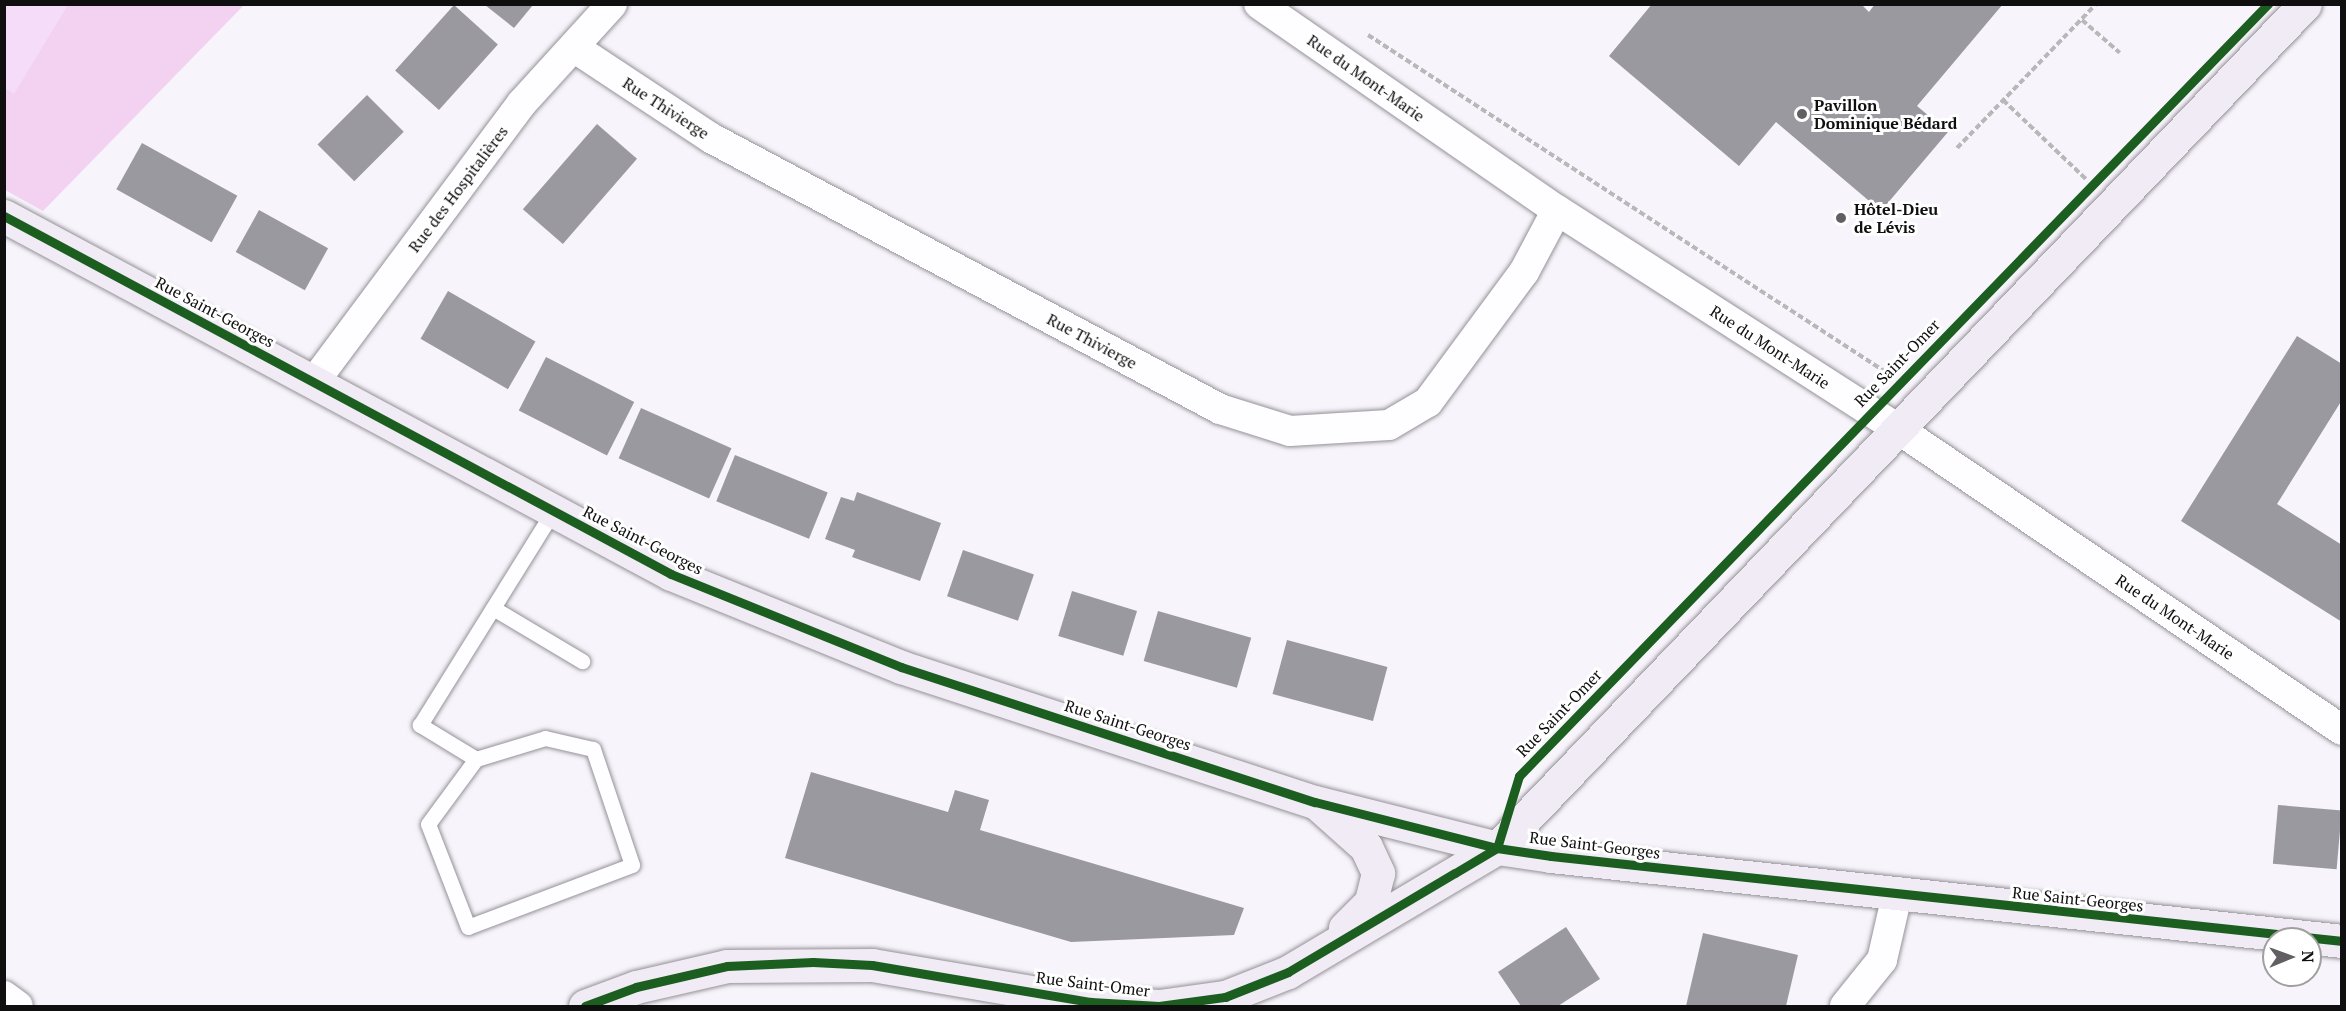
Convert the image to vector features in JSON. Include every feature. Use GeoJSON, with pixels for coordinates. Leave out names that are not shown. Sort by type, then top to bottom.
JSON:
{"type":"FeatureCollection","features":[{"type":"Feature","properties":{"kind":"street","name":"Rue des Hospitalières"},"geometry":{"type":"LineString","coordinates":[[314,382],[522,103],[575,48],[612,4]]}},
{"type":"Feature","properties":{"kind":"street","name":"Rue du Mont-Marie"},"geometry":{"type":"LineString","coordinates":[[1259,4],[1557,210],[1881,401],[1901,431],[2342,730]]}},
{"type":"Feature","properties":{"kind":"street","name":"Rue Saint-Omer"},"geometry":{"type":"LineString","coordinates":[[585,1006],[636,987],[727,966],[872,965],[1091,1002],[1159,1006],[1225,997],[1288,972],[1497,848],[1901,431],[2305,4]]}},
{"type":"Feature","properties":{"kind":"street","name":"Rue Thivierge"},"geometry":{"type":"LineString","coordinates":[[575,48],[711,138],[1220,410],[1290,431],[1389,425],[1428,402],[1524,272],[1557,210]]}},
{"type":"Feature","properties":{"kind":"street","name":"Rue Saint-Georges"},"geometry":{"type":"LineString","coordinates":[[4,216],[671,574],[901,667],[1315,802],[1497,848],[1897,895],[2342,941]]}},
{"type":"Feature","properties":{"kind":"street"},"geometry":{"type":"LineString","coordinates":[[1288,972],[1360,917],[1371,902],[1378,873],[1366,847],[1315,802]]}},
{"type":"Feature","properties":{"kind":"street"},"geometry":{"type":"LineString","coordinates":[[1845,1006],[1882,960],[1897,895]]}},
{"type":"Feature","properties":{"kind":"street"},"geometry":{"type":"LineString","coordinates":[[4,996],[18,1006]]}},
{"type":"Feature","properties":{"kind":"lane"},"geometry":{"type":"LineString","coordinates":[[476,759],[428,824],[468,927],[632,865],[593,749],[544,738],[476,759],[420,725],[554,511]]}},
{"type":"Feature","properties":{"kind":"lane"},"geometry":{"type":"LineString","coordinates":[[493,608],[582,661]]}},
{"type":"Feature","properties":{"kind":"path"},"geometry":{"type":"LineString","coordinates":[[1957,148],[2096,4]]}},
{"type":"Feature","properties":{"kind":"path"},"geometry":{"type":"LineString","coordinates":[[2082,20],[2120,53]]}},
{"type":"Feature","properties":{"kind":"path"},"geometry":{"type":"LineString","coordinates":[[1362,31],[1887,374],[1881,401]]}},
{"type":"Feature","properties":{"kind":"path"},"geometry":{"type":"LineString","coordinates":[[2003,100],[2092,184]]}},
{"type":"Feature","properties":{"kind":"path"},"geometry":{"type":"LineString","coordinates":[[2084,193],[2100,176]]}},
{"type":"Feature","properties":{"kind":"shaded area"},"geometry":{"type":"Polygon","coordinates":[[[4,5],[244,5],[43,211],[5,190],[4,5]]]}},
{"type":"Feature","properties":{"kind":"shaded area"},"geometry":{"type":"Polygon","coordinates":[[[4,5],[68,5],[14,94],[5,88],[4,5]]]}},
{"type":"Feature","properties":{"kind":"building","name":"Pavillon Dominique Bédard"},"geometry":{"type":"Polygon","coordinates":[[[1652,4],[1861,4],[1869,12],[1875,4],[2003,4],[1917,106],[1948,132],[1881,211],[1776,122],[1739,166],[1609,56],[1652,4]]]}},
{"type":"Feature","properties":{"kind":"building"},"geometry":{"type":"Polygon","coordinates":[[[454,5],[498,44],[439,110],[395,70],[454,5]]]}},
{"type":"Feature","properties":{"kind":"building"},"geometry":{"type":"Polygon","coordinates":[[[485,5],[533,5],[514,28],[485,5]]]}},
{"type":"Feature","properties":{"kind":"building"},"geometry":{"type":"Polygon","coordinates":[[[367,95],[404,132],[354,181],[318,144],[367,95]]]}},
{"type":"Feature","properties":{"kind":"building"},"geometry":{"type":"Polygon","coordinates":[[[597,124],[637,159],[563,244],[523,209],[597,124]]]}},
{"type":"Feature","properties":{"kind":"building"},"geometry":{"type":"Polygon","coordinates":[[[142,143],[237,196],[212,242],[116,189],[142,143]]]}},
{"type":"Feature","properties":{"kind":"building"},"geometry":{"type":"Polygon","coordinates":[[[259,210],[328,248],[305,290],[236,252],[259,210]]]}},
{"type":"Feature","properties":{"kind":"building"},"geometry":{"type":"Polygon","coordinates":[[[448,291],[535,342],[508,389],[420,339],[448,291]]]}},
{"type":"Feature","properties":{"kind":"building"},"geometry":{"type":"Polygon","coordinates":[[[2297,336],[2342,364],[2342,400],[2277,504],[2342,545],[2342,622],[2181,521],[2297,336]]]}},
{"type":"Feature","properties":{"kind":"building"},"geometry":{"type":"Polygon","coordinates":[[[546,357],[634,402],[607,455],[519,410],[546,357]]]}},
{"type":"Feature","properties":{"kind":"building"},"geometry":{"type":"Polygon","coordinates":[[[641,408],[731,448],[709,499],[619,458],[641,408]]]}},
{"type":"Feature","properties":{"kind":"building"},"geometry":{"type":"Polygon","coordinates":[[[735,455],[828,492],[809,539],[716,501],[735,455]]]}},
{"type":"Feature","properties":{"kind":"building"},"geometry":{"type":"Polygon","coordinates":[[[857,492],[941,523],[920,581],[852,557],[855,550],[825,539],[841,497],[854,501],[857,492]]]}},
{"type":"Feature","properties":{"kind":"building"},"geometry":{"type":"Polygon","coordinates":[[[963,550],[1034,574],[1018,621],[947,596],[963,550]]]}},
{"type":"Feature","properties":{"kind":"building"},"geometry":{"type":"Polygon","coordinates":[[[1072,591],[1137,611],[1123,656],[1058,636],[1072,591]]]}},
{"type":"Feature","properties":{"kind":"building"},"geometry":{"type":"Polygon","coordinates":[[[1158,611],[1251,638],[1237,688],[1144,661],[1158,611]]]}},
{"type":"Feature","properties":{"kind":"building"},"geometry":{"type":"Polygon","coordinates":[[[1287,640],[1387,667],[1373,721],[1273,694],[1287,640]]]}},
{"type":"Feature","properties":{"kind":"building"},"geometry":{"type":"Polygon","coordinates":[[[811,772],[948,812],[955,790],[989,800],[980,830],[1244,908],[1234,935],[1071,942],[785,858],[811,772]]]}},
{"type":"Feature","properties":{"kind":"building"},"geometry":{"type":"Polygon","coordinates":[[[2278,805],[2342,811],[2337,869],[2273,864],[2278,805]]]}},
{"type":"Feature","properties":{"kind":"building"},"geometry":{"type":"Polygon","coordinates":[[[1566,927],[1600,979],[1558,1006],[1521,1006],[1498,972],[1566,927]]]}},
{"type":"Feature","properties":{"kind":"building"},"geometry":{"type":"Polygon","coordinates":[[[1703,933],[1798,955],[1786,1006],[1686,1006],[1703,933]]]}},
{"type":"Feature","properties":{"kind":"cycle path"},"geometry":{"type":"LineString","coordinates":[[585,1006],[636,987],[727,966],[813,962],[872,965],[1091,1002],[1159,1006],[1225,997],[1288,972],[1497,848],[1519,776],[2268,4]]}},
{"type":"Feature","properties":{"kind":"cycle path"},"geometry":{"type":"LineString","coordinates":[[4,216],[671,574],[901,667],[1315,802],[1497,848],[1551,856],[2342,941]]}},
{"type":"Feature","properties":{"kind":"place","name":"Pavillon Dominique Bédard"},"geometry":{"type":"Point","coordinates":[1802,114]}},
{"type":"Feature","properties":{"kind":"place","name":"Hôtel-Dieu de Lévis"},"geometry":{"type":"Point","coordinates":[1841,218]}}]}
